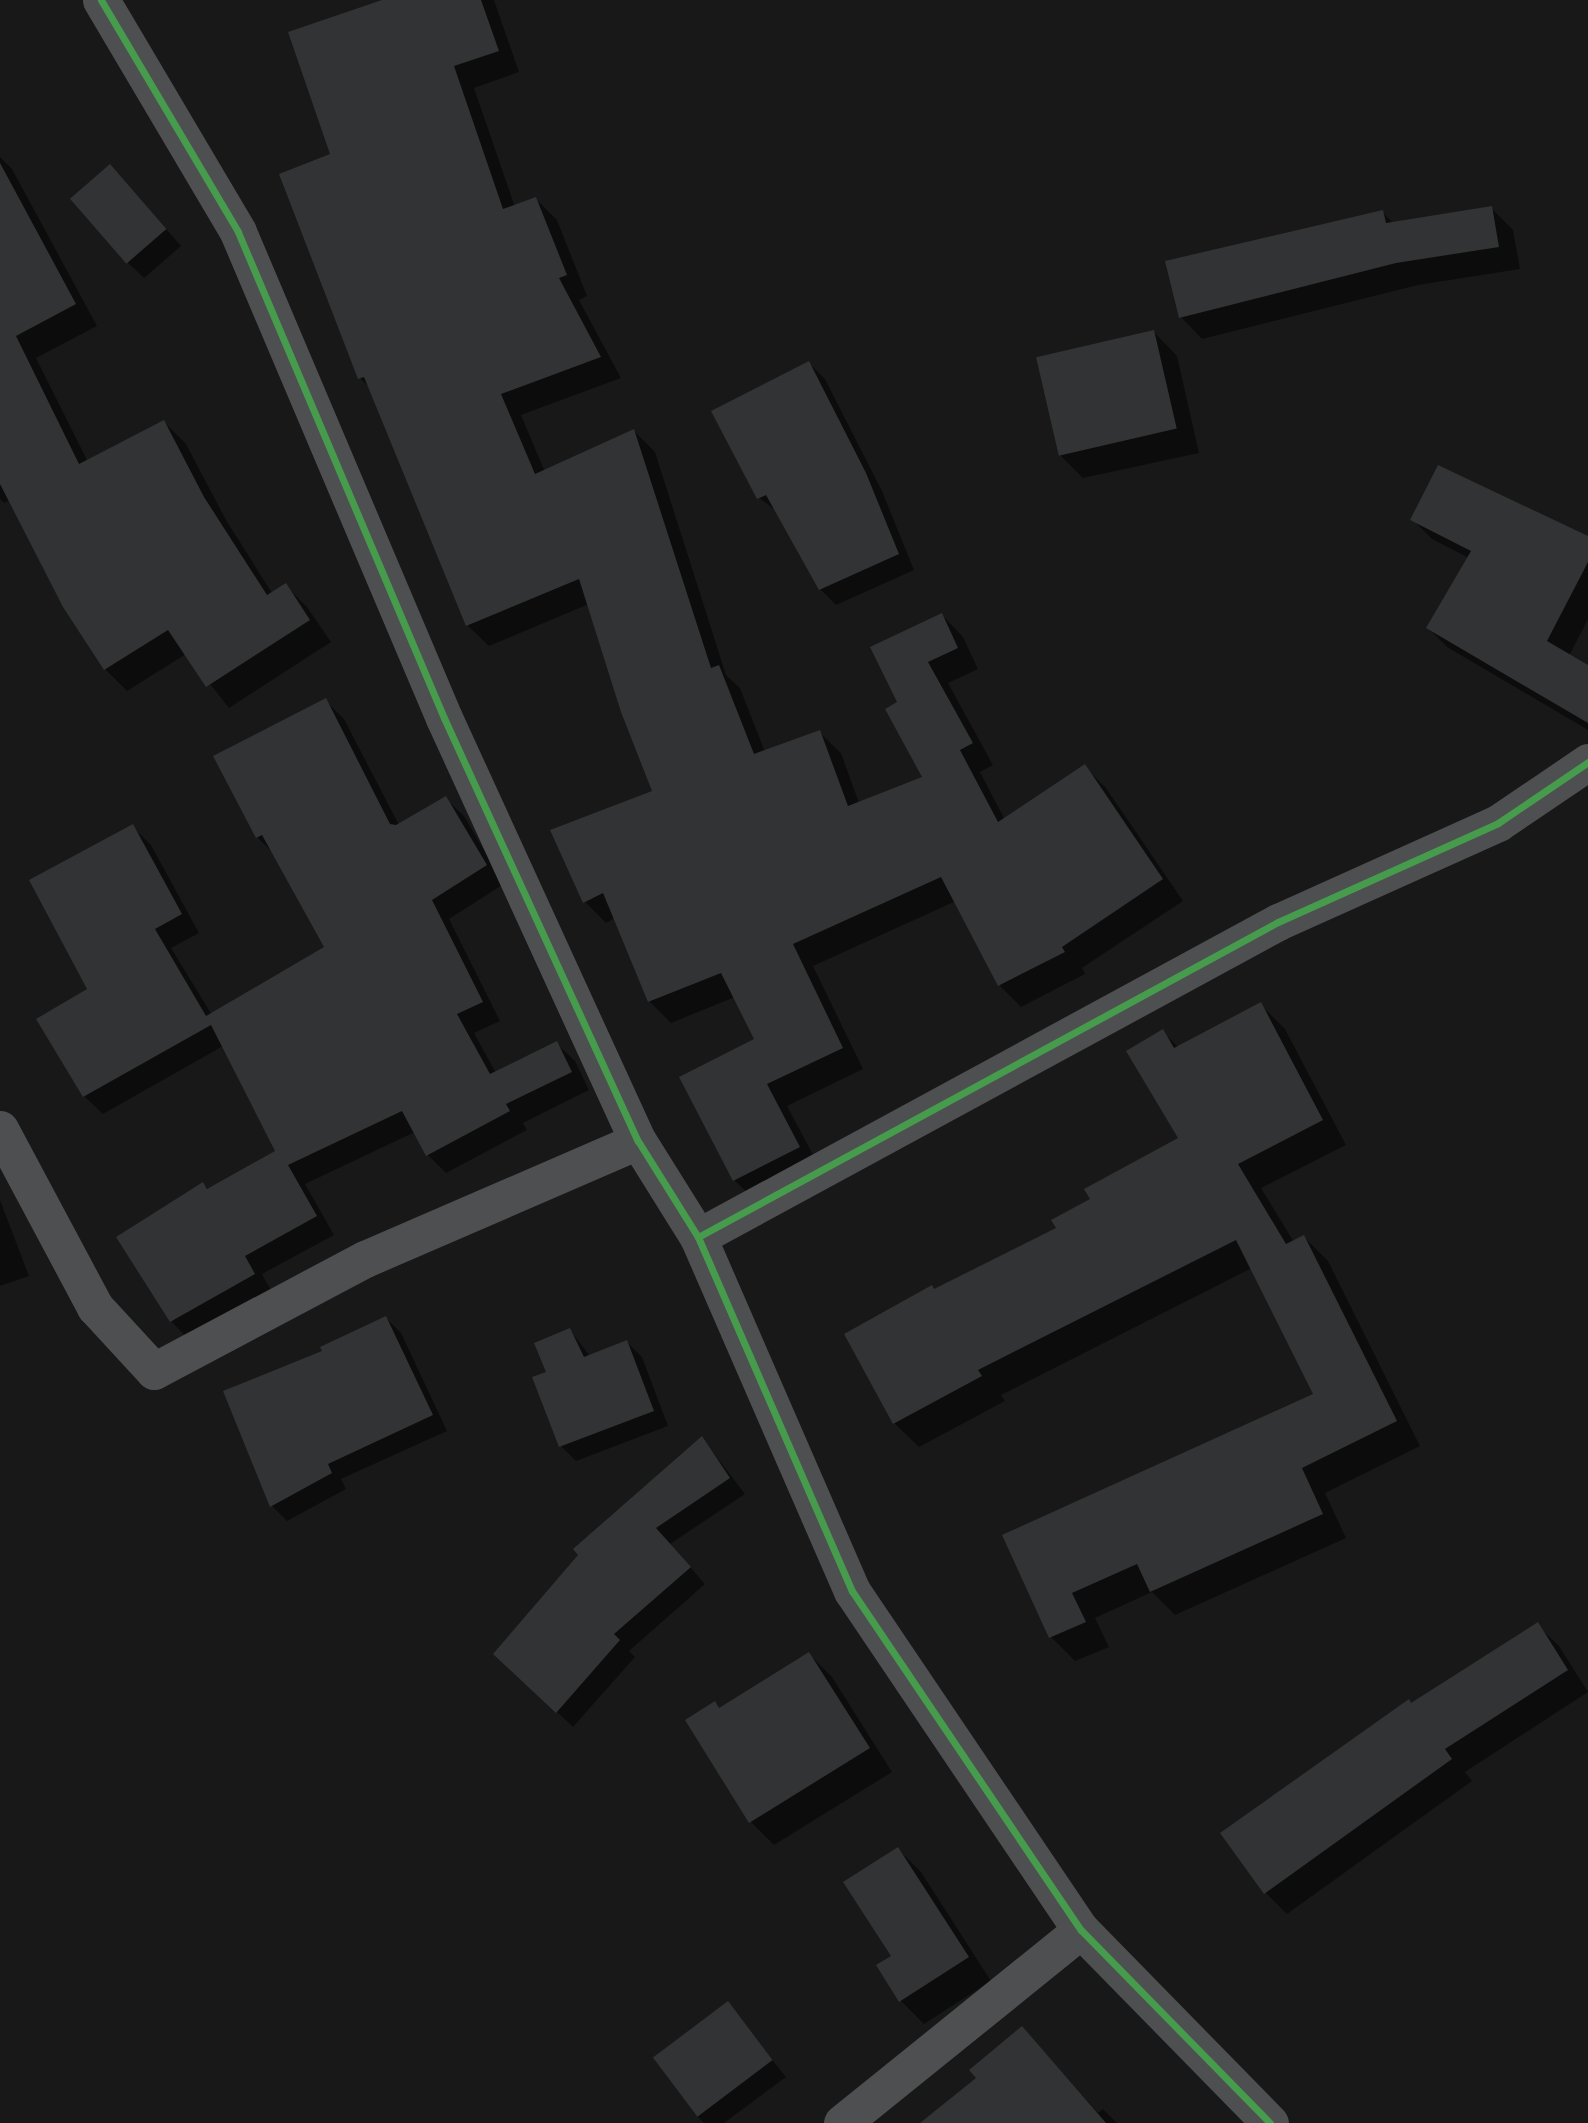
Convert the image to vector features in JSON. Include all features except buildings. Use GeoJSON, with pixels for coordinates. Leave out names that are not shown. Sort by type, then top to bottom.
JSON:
{"type":"FeatureCollection","features":[{"type":"Feature","properties":{"kind":"street"},"geometry":{"type":"LineString","coordinates":[[101,0],[238,232],[444,718],[638,1141],[698,1237],[852,1591],[1081,1930],[1270,2123]]}},
{"type":"Feature","properties":{"kind":"street"},"geometry":{"type":"LineString","coordinates":[[698,1237],[1278,922],[1498,823],[1588,762]]}},
{"type":"Feature","properties":{"kind":"street"},"geometry":{"type":"LineString","coordinates":[[0,1129],[95,1307],[154,1371],[365,1259],[638,1141]]}},
{"type":"Feature","properties":{"kind":"street"},"geometry":{"type":"LineString","coordinates":[[842,2123],[1081,1930]]}},
{"type":"Feature","properties":{"kind":"cycle path"},"geometry":{"type":"LineString","coordinates":[[101,0],[238,232],[444,718],[638,1141],[698,1237],[852,1591],[1081,1930],[1270,2123]]}},
{"type":"Feature","properties":{"kind":"cycle path"},"geometry":{"type":"LineString","coordinates":[[698,1237],[1278,922],[1498,823],[1588,762]]}}]}
